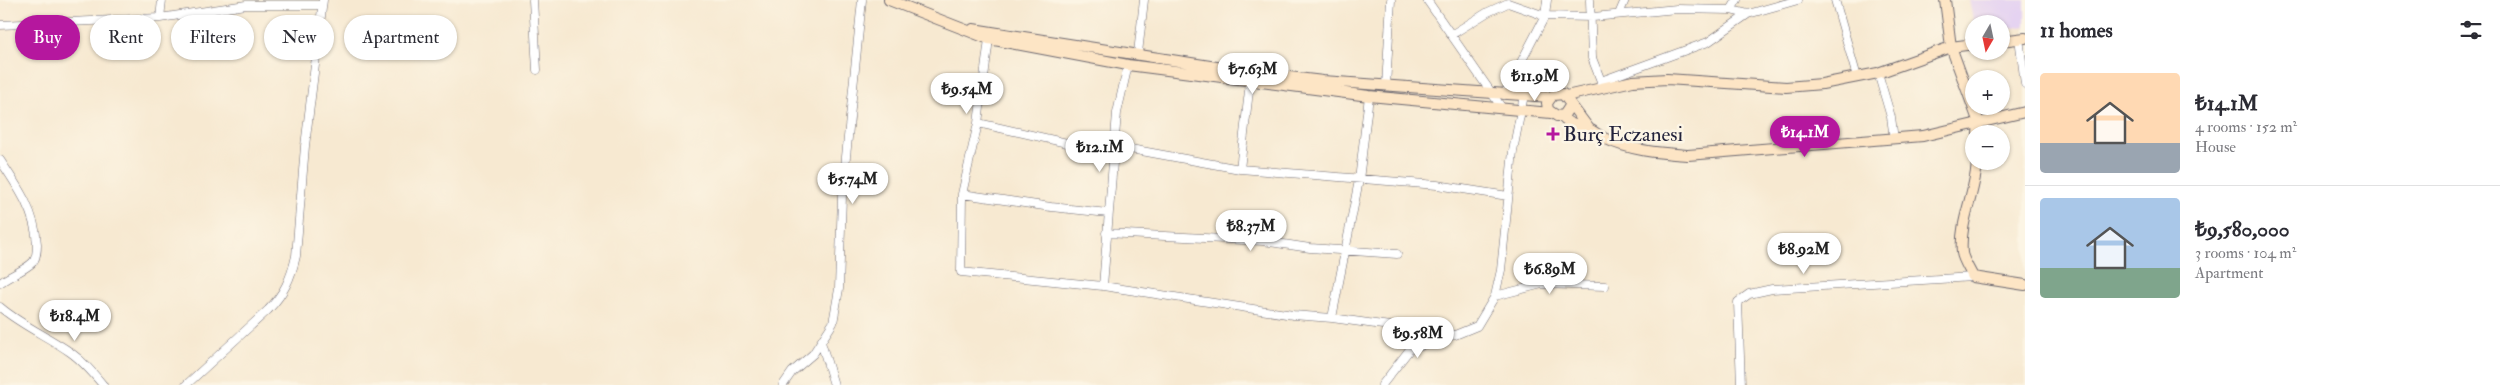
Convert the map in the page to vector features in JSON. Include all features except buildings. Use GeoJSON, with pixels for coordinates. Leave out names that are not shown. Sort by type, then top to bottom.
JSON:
{"type":"FeatureCollection","features":[{"type":"Feature","properties":{"kind":"main road"},"geometry":{"type":"LineString","coordinates":[[889,0],[966,28],[989,39],[1148,68],[1369,96],[1556,114],[1567,112],[1568,101]]}},
{"type":"Feature","properties":{"kind":"main road"},"geometry":{"type":"LineString","coordinates":[[1945,0],[1951,47],[1977,125]]}},
{"type":"Feature","properties":{"kind":"main road"},"geometry":{"type":"LineString","coordinates":[[966,28],[988,29],[1265,74],[1504,95],[1550,97],[1560,93],[1590,130]]}},
{"type":"Feature","properties":{"kind":"main road"},"geometry":{"type":"LineString","coordinates":[[1568,101],[1600,85],[1633,80],[1668,80],[1786,87],[1822,84],[1878,73],[1951,47],[1965,45]]}},
{"type":"Feature","properties":{"kind":"main road"},"geometry":{"type":"LineString","coordinates":[[1148,68],[1150,55]]}},
{"type":"Feature","properties":{"kind":"main road"},"geometry":{"type":"LineString","coordinates":[[1550,97],[1547,107],[1570,124],[1590,130],[1625,146],[1661,153],[1688,154],[1894,139],[1965,130]]}},
{"type":"Feature","properties":{"kind":"main road"},"geometry":{"type":"LineString","coordinates":[[1987,125],[2025,112]]}},
{"type":"Feature","properties":{"kind":"main road"},"geometry":{"type":"LineString","coordinates":[[1976,170],[1966,209],[1962,254],[1974,277],[2025,285]]}},
{"type":"Feature","properties":{"kind":"street"},"geometry":{"type":"LineString","coordinates":[[160,15],[162,0]]}},
{"type":"Feature","properties":{"kind":"street"},"geometry":{"type":"LineString","coordinates":[[533,0],[536,70]]}},
{"type":"Feature","properties":{"kind":"street"},"geometry":{"type":"LineString","coordinates":[[783,385],[792,372],[813,354],[833,323],[839,289],[842,196],[862,0]]}},
{"type":"Feature","properties":{"kind":"street"},"geometry":{"type":"LineString","coordinates":[[1138,53],[1144,0]]}},
{"type":"Feature","properties":{"kind":"street"},"geometry":{"type":"LineString","coordinates":[[1386,86],[1391,0]]}},
{"type":"Feature","properties":{"kind":"street"},"geometry":{"type":"LineString","coordinates":[[1427,0],[1502,108]]}},
{"type":"Feature","properties":{"kind":"street"},"geometry":{"type":"LineString","coordinates":[[1504,95],[1545,16],[1547,0]]}},
{"type":"Feature","properties":{"kind":"street"},"geometry":{"type":"LineString","coordinates":[[1590,0],[1592,58],[1600,85],[1708,42],[1748,14],[1798,0]]}},
{"type":"Feature","properties":{"kind":"street"},"geometry":{"type":"LineString","coordinates":[[1619,14],[1625,0]]}},
{"type":"Feature","properties":{"kind":"street"},"geometry":{"type":"LineString","coordinates":[[1731,10],[1737,0]]}},
{"type":"Feature","properties":{"kind":"street"},"geometry":{"type":"LineString","coordinates":[[1835,0],[1857,77]]}},
{"type":"Feature","properties":{"kind":"street"},"geometry":{"type":"LineString","coordinates":[[1451,35],[1507,2],[1545,16],[1592,17],[1677,9],[1731,10],[1748,14]]}},
{"type":"Feature","properties":{"kind":"street"},"geometry":{"type":"LineString","coordinates":[[161,18],[246,6],[322,3],[305,146],[296,256],[292,274],[279,299],[186,385]]}},
{"type":"Feature","properties":{"kind":"street"},"geometry":{"type":"LineString","coordinates":[[0,25],[90,21]]}},
{"type":"Feature","properties":{"kind":"street"},"geometry":{"type":"LineString","coordinates":[[2022,38],[2025,84]]}},
{"type":"Feature","properties":{"kind":"street"},"geometry":{"type":"LineString","coordinates":[[989,39],[978,123],[962,194],[961,272],[1103,286],[1293,315],[1332,318],[1455,335]]}},
{"type":"Feature","properties":{"kind":"street"},"geometry":{"type":"LineString","coordinates":[[1103,286],[1117,113],[1128,65]]}},
{"type":"Feature","properties":{"kind":"street"},"geometry":{"type":"LineString","coordinates":[[1878,73],[1891,117],[1894,139]]}},
{"type":"Feature","properties":{"kind":"street"},"geometry":{"type":"LineString","coordinates":[[1240,169],[1250,82]]}},
{"type":"Feature","properties":{"kind":"street"},"geometry":{"type":"LineString","coordinates":[[1382,385],[1390,381],[1410,349],[1477,326],[1494,296],[1501,270],[1513,151],[1524,95]]}},
{"type":"Feature","properties":{"kind":"street"},"geometry":{"type":"LineString","coordinates":[[1332,318],[1359,180],[1369,96]]}},
{"type":"Feature","properties":{"kind":"street"},"geometry":{"type":"LineString","coordinates":[[978,123],[1089,148],[1114,146],[1240,169],[1437,185],[1508,196]]}},
{"type":"Feature","properties":{"kind":"street"},"geometry":{"type":"LineString","coordinates":[[0,160],[31,211],[37,250],[35,259],[30,264],[0,283]]}},
{"type":"Feature","properties":{"kind":"street"},"geometry":{"type":"LineString","coordinates":[[962,194],[1050,207],[1108,213]]}},
{"type":"Feature","properties":{"kind":"street"},"geometry":{"type":"LineString","coordinates":[[1106,233],[1262,241],[1397,254]]}},
{"type":"Feature","properties":{"kind":"street"},"geometry":{"type":"LineString","coordinates":[[1741,385],[1738,302],[1750,294],[1772,289],[1836,284],[1974,277]]}},
{"type":"Feature","properties":{"kind":"street"},"geometry":{"type":"LineString","coordinates":[[1494,296],[1542,284],[1605,286]]}},
{"type":"Feature","properties":{"kind":"street"},"geometry":{"type":"LineString","coordinates":[[0,307],[25,326],[70,352],[86,365],[103,385]]}},
{"type":"Feature","properties":{"kind":"street"},"geometry":{"type":"LineString","coordinates":[[1404,329],[1421,346]]}},
{"type":"Feature","properties":{"kind":"street"},"geometry":{"type":"LineString","coordinates":[[821,342],[834,385]]}},
{"type":"Feature","properties":{"kind":"shaded area"},"geometry":{"type":"Polygon","coordinates":[[[1969,0],[2025,0],[2025,26],[2010,28],[2010,15],[1972,15],[1969,0]]]}},
{"type":"Feature","properties":{"kind":"place","name":"Burç Eczanesi"},"geometry":{"type":"Point","coordinates":[1553,134]}}]}
